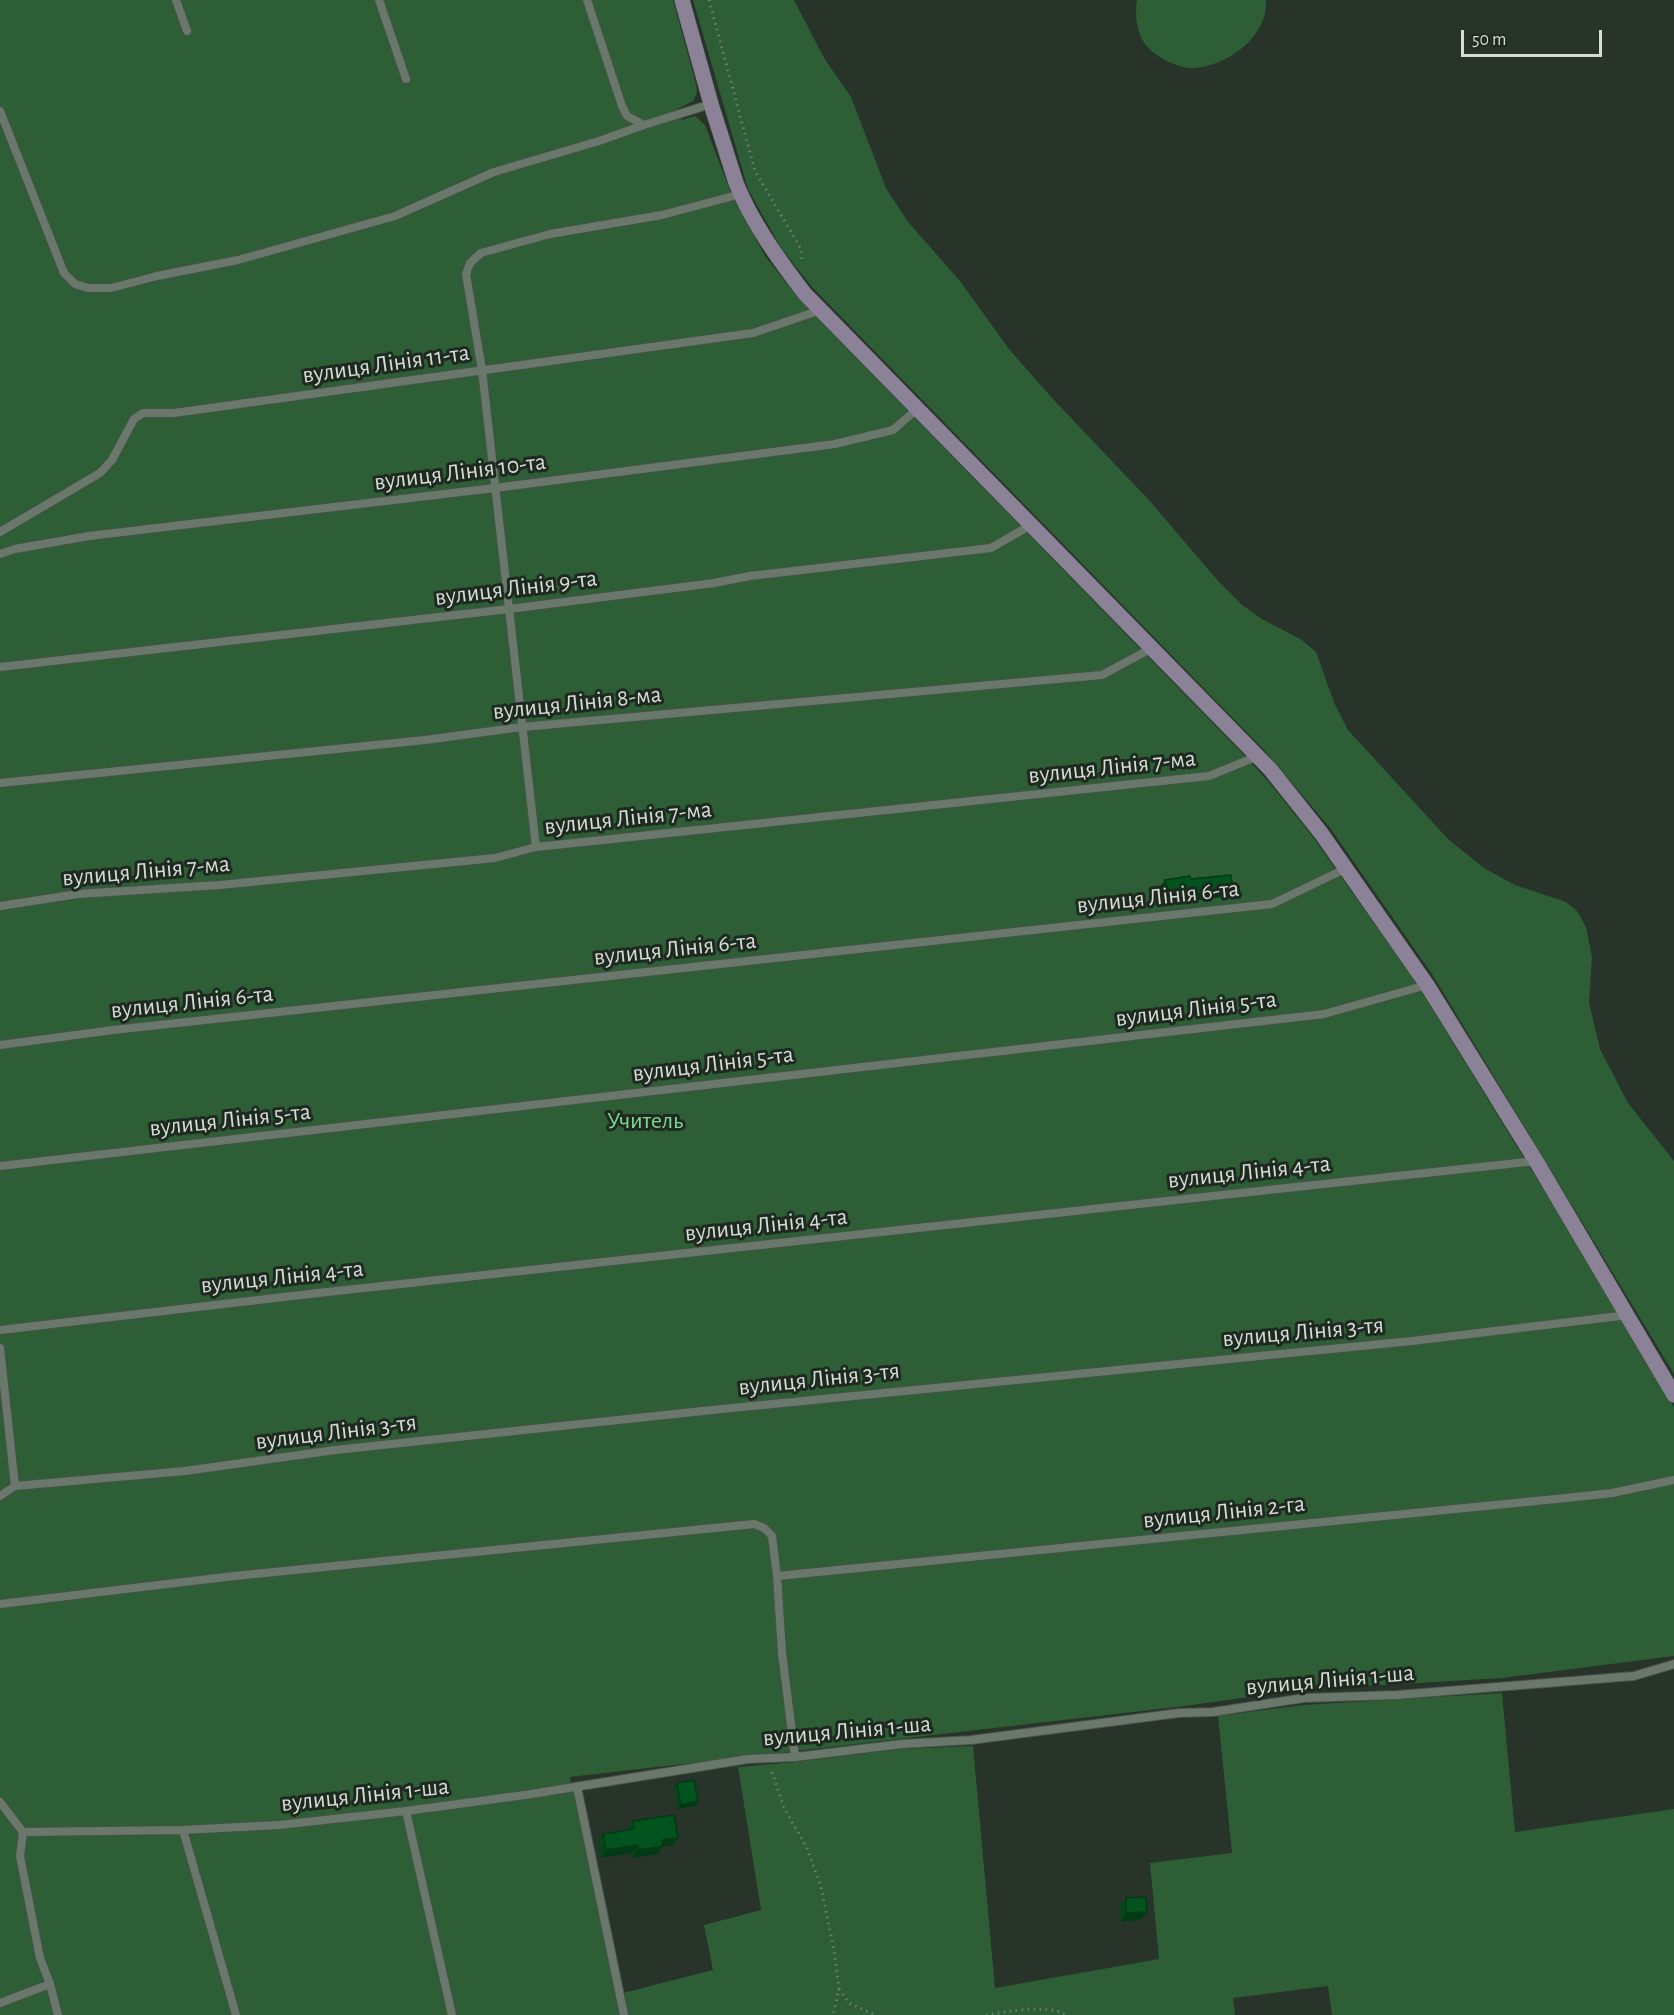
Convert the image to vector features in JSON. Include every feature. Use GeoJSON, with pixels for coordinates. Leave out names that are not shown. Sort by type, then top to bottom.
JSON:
{"type":"FeatureCollection","features":[{"type":"Feature","properties":{"kind":"main road"},"geometry":{"type":"LineString","coordinates":[[682,0],[711,104],[741,194],[774,253],[805,294],[1258,756],[1321,833],[1427,985],[1629,1315],[1674,1395]]}},
{"type":"Feature","properties":{"kind":"lane"},"geometry":{"type":"LineString","coordinates":[[176,0],[187,31]]}},
{"type":"Feature","properties":{"kind":"lane"},"geometry":{"type":"LineString","coordinates":[[379,0],[406,79]]}},
{"type":"Feature","properties":{"kind":"lane"},"geometry":{"type":"LineString","coordinates":[[587,0],[622,106],[627,116],[644,125]]}},
{"type":"Feature","properties":{"kind":"lane"},"geometry":{"type":"LineString","coordinates":[[0,111],[64,273],[75,284],[88,288],[111,288],[157,276],[238,260],[395,216],[494,172],[600,141],[711,104]]}},
{"type":"Feature","properties":{"kind":"lane"},"geometry":{"type":"LineString","coordinates":[[536,847],[482,370],[466,274],[470,263],[482,253],[550,234],[662,215],[741,194]]}},
{"type":"Feature","properties":{"kind":"lane","name":"вулиця Лінія 11-та"},"geometry":{"type":"LineString","coordinates":[[0,531],[100,473],[112,460],[134,419],[142,413],[174,413],[753,333],[821,310]]}},
{"type":"Feature","properties":{"kind":"lane","name":"вулиця Лінія 10-та"},"geometry":{"type":"LineString","coordinates":[[0,554],[15,549],[89,536],[495,488],[835,444],[893,430],[917,409]]}},
{"type":"Feature","properties":{"kind":"lane","name":"вулиця Лінія 9-та"},"geometry":{"type":"LineString","coordinates":[[0,667],[509,609],[714,584],[750,576],[991,548],[1031,525]]}},
{"type":"Feature","properties":{"kind":"lane","name":"вулиця Лінія 8-ма"},"geometry":{"type":"LineString","coordinates":[[0,783],[425,740],[522,727],[1102,675],[1152,648]]}},
{"type":"Feature","properties":{"kind":"lane","name":"вулиця Лінія 7-ма"},"geometry":{"type":"LineString","coordinates":[[0,906],[78,894],[220,885],[495,858],[536,847],[1209,776],[1258,756]]}},
{"type":"Feature","properties":{"kind":"lane","name":"вулиця Лінія 6-та"},"geometry":{"type":"LineString","coordinates":[[0,1045],[125,1028],[1272,904],[1347,868]]}},
{"type":"Feature","properties":{"kind":"lane","name":"вулиця Лінія 5-та"},"geometry":{"type":"LineString","coordinates":[[0,1166],[1324,1014],[1427,985]]}},
{"type":"Feature","properties":{"kind":"lane","name":"вулиця Лінія 4-та"},"geometry":{"type":"LineString","coordinates":[[0,1329],[339,1290],[1536,1161]]}},
{"type":"Feature","properties":{"kind":"lane","name":"вулиця Лінія 3-тя"},"geometry":{"type":"LineString","coordinates":[[15,1486],[185,1471],[335,1450],[1401,1342],[1629,1315]]}},
{"type":"Feature","properties":{"kind":"lane"},"geometry":{"type":"LineString","coordinates":[[0,1348],[15,1486],[0,1496]]}},
{"type":"Feature","properties":{"kind":"lane","name":"вулиця Лінія 2-га"},"geometry":{"type":"LineString","coordinates":[[777,1576],[1566,1498],[1612,1493],[1674,1480]]}},
{"type":"Feature","properties":{"kind":"lane"},"geometry":{"type":"LineString","coordinates":[[0,1605],[234,1576],[754,1524],[764,1528],[772,1536],[782,1653],[795,1757]]}},
{"type":"Feature","properties":{"kind":"lane","name":"вулиця Лінія 1-ша"},"geometry":{"type":"LineString","coordinates":[[23,1832],[183,1830],[279,1825],[406,1811],[748,1760],[795,1757],[902,1744],[971,1740],[1179,1713],[1213,1712],[1304,1698],[1397,1695],[1634,1676],[1674,1664]]}},
{"type":"Feature","properties":{"kind":"lane"},"geometry":{"type":"LineString","coordinates":[[577,1787],[624,2015]]}},
{"type":"Feature","properties":{"kind":"lane"},"geometry":{"type":"LineString","coordinates":[[0,1802],[23,1832],[20,1857],[39,1958],[50,1984],[58,2015]]}},
{"type":"Feature","properties":{"kind":"lane"},"geometry":{"type":"LineString","coordinates":[[406,1811],[452,2015]]}},
{"type":"Feature","properties":{"kind":"lane"},"geometry":{"type":"LineString","coordinates":[[183,1830],[236,2015]]}},
{"type":"Feature","properties":{"kind":"lane"},"geometry":{"type":"LineString","coordinates":[[0,2003],[50,1984]]}},
{"type":"Feature","properties":{"kind":"path"},"geometry":{"type":"LineString","coordinates":[[709,0],[755,171],[801,249],[805,294]]}},
{"type":"Feature","properties":{"kind":"path"},"geometry":{"type":"LineString","coordinates":[[768,1758],[784,1808],[807,1848],[821,1887],[834,1950],[839,1989],[833,2015]]}},
{"type":"Feature","properties":{"kind":"path"},"geometry":{"type":"LineString","coordinates":[[839,1989],[849,2003],[875,2015]]}},
{"type":"Feature","properties":{"kind":"path"},"geometry":{"type":"LineString","coordinates":[[986,2015],[1025,2009],[1059,2010],[1066,2015]]}},
{"type":"Feature","properties":{"kind":"green space","name":"Учитель"},"geometry":{"type":"Polygon","coordinates":[[[0,0],[673,0],[697,92],[693,101],[677,109],[682,120],[695,116],[705,125],[731,193],[765,256],[799,299],[1244,755],[1313,837],[1415,981],[1628,1327],[1674,1407],[1674,1656],[1502,1678],[1299,1690],[1185,1706],[570,1777],[619,1994],[713,1970],[704,1925],[761,1910],[738,1767],[902,1749],[973,1746],[995,1988],[1159,1959],[1150,1863],[1232,1853],[1218,1716],[1303,1705],[1502,1693],[1515,1832],[1674,1809],[1674,2015],[1332,2015],[1328,1986],[1233,1998],[1235,2015],[0,2015],[0,0]]]}},
{"type":"Feature","properties":{"kind":"green space"},"geometry":{"type":"Polygon","coordinates":[[[693,0],[794,0],[824,58],[851,97],[886,188],[908,222],[960,281],[1009,349],[1148,499],[1219,582],[1242,605],[1262,619],[1302,640],[1316,652],[1335,705],[1348,730],[1448,839],[1484,868],[1515,885],[1566,902],[1577,911],[1586,927],[1592,957],[1589,1002],[1600,1049],[1628,1103],[1674,1161],[1674,1374],[1432,974],[1330,828],[1264,750],[812,287],[781,248],[748,189],[693,0]]]}},
{"type":"Feature","properties":{"kind":"green space"},"geometry":{"type":"Polygon","coordinates":[[[1137,0],[1266,0],[1265,14],[1260,27],[1242,48],[1217,63],[1190,68],[1178,66],[1164,59],[1146,46],[1137,26],[1137,0]]]}},
{"type":"Feature","properties":{"kind":"building"},"geometry":{"type":"Polygon","coordinates":[[[1231,875],[1233,889],[1168,899],[1165,880],[1190,876],[1191,879],[1231,875]]]}},
{"type":"Feature","properties":{"kind":"building"},"geometry":{"type":"Polygon","coordinates":[[[694,1780],[698,1801],[681,1805],[677,1783],[694,1780]]]}},
{"type":"Feature","properties":{"kind":"building"},"geometry":{"type":"Polygon","coordinates":[[[674,1815],[678,1838],[662,1840],[663,1846],[638,1850],[637,1845],[606,1850],[603,1834],[634,1829],[633,1821],[674,1815]]]}},
{"type":"Feature","properties":{"kind":"building"},"geometry":{"type":"Polygon","coordinates":[[[1146,1897],[1147,1912],[1126,1913],[1126,1898],[1146,1897]]]}}]}
